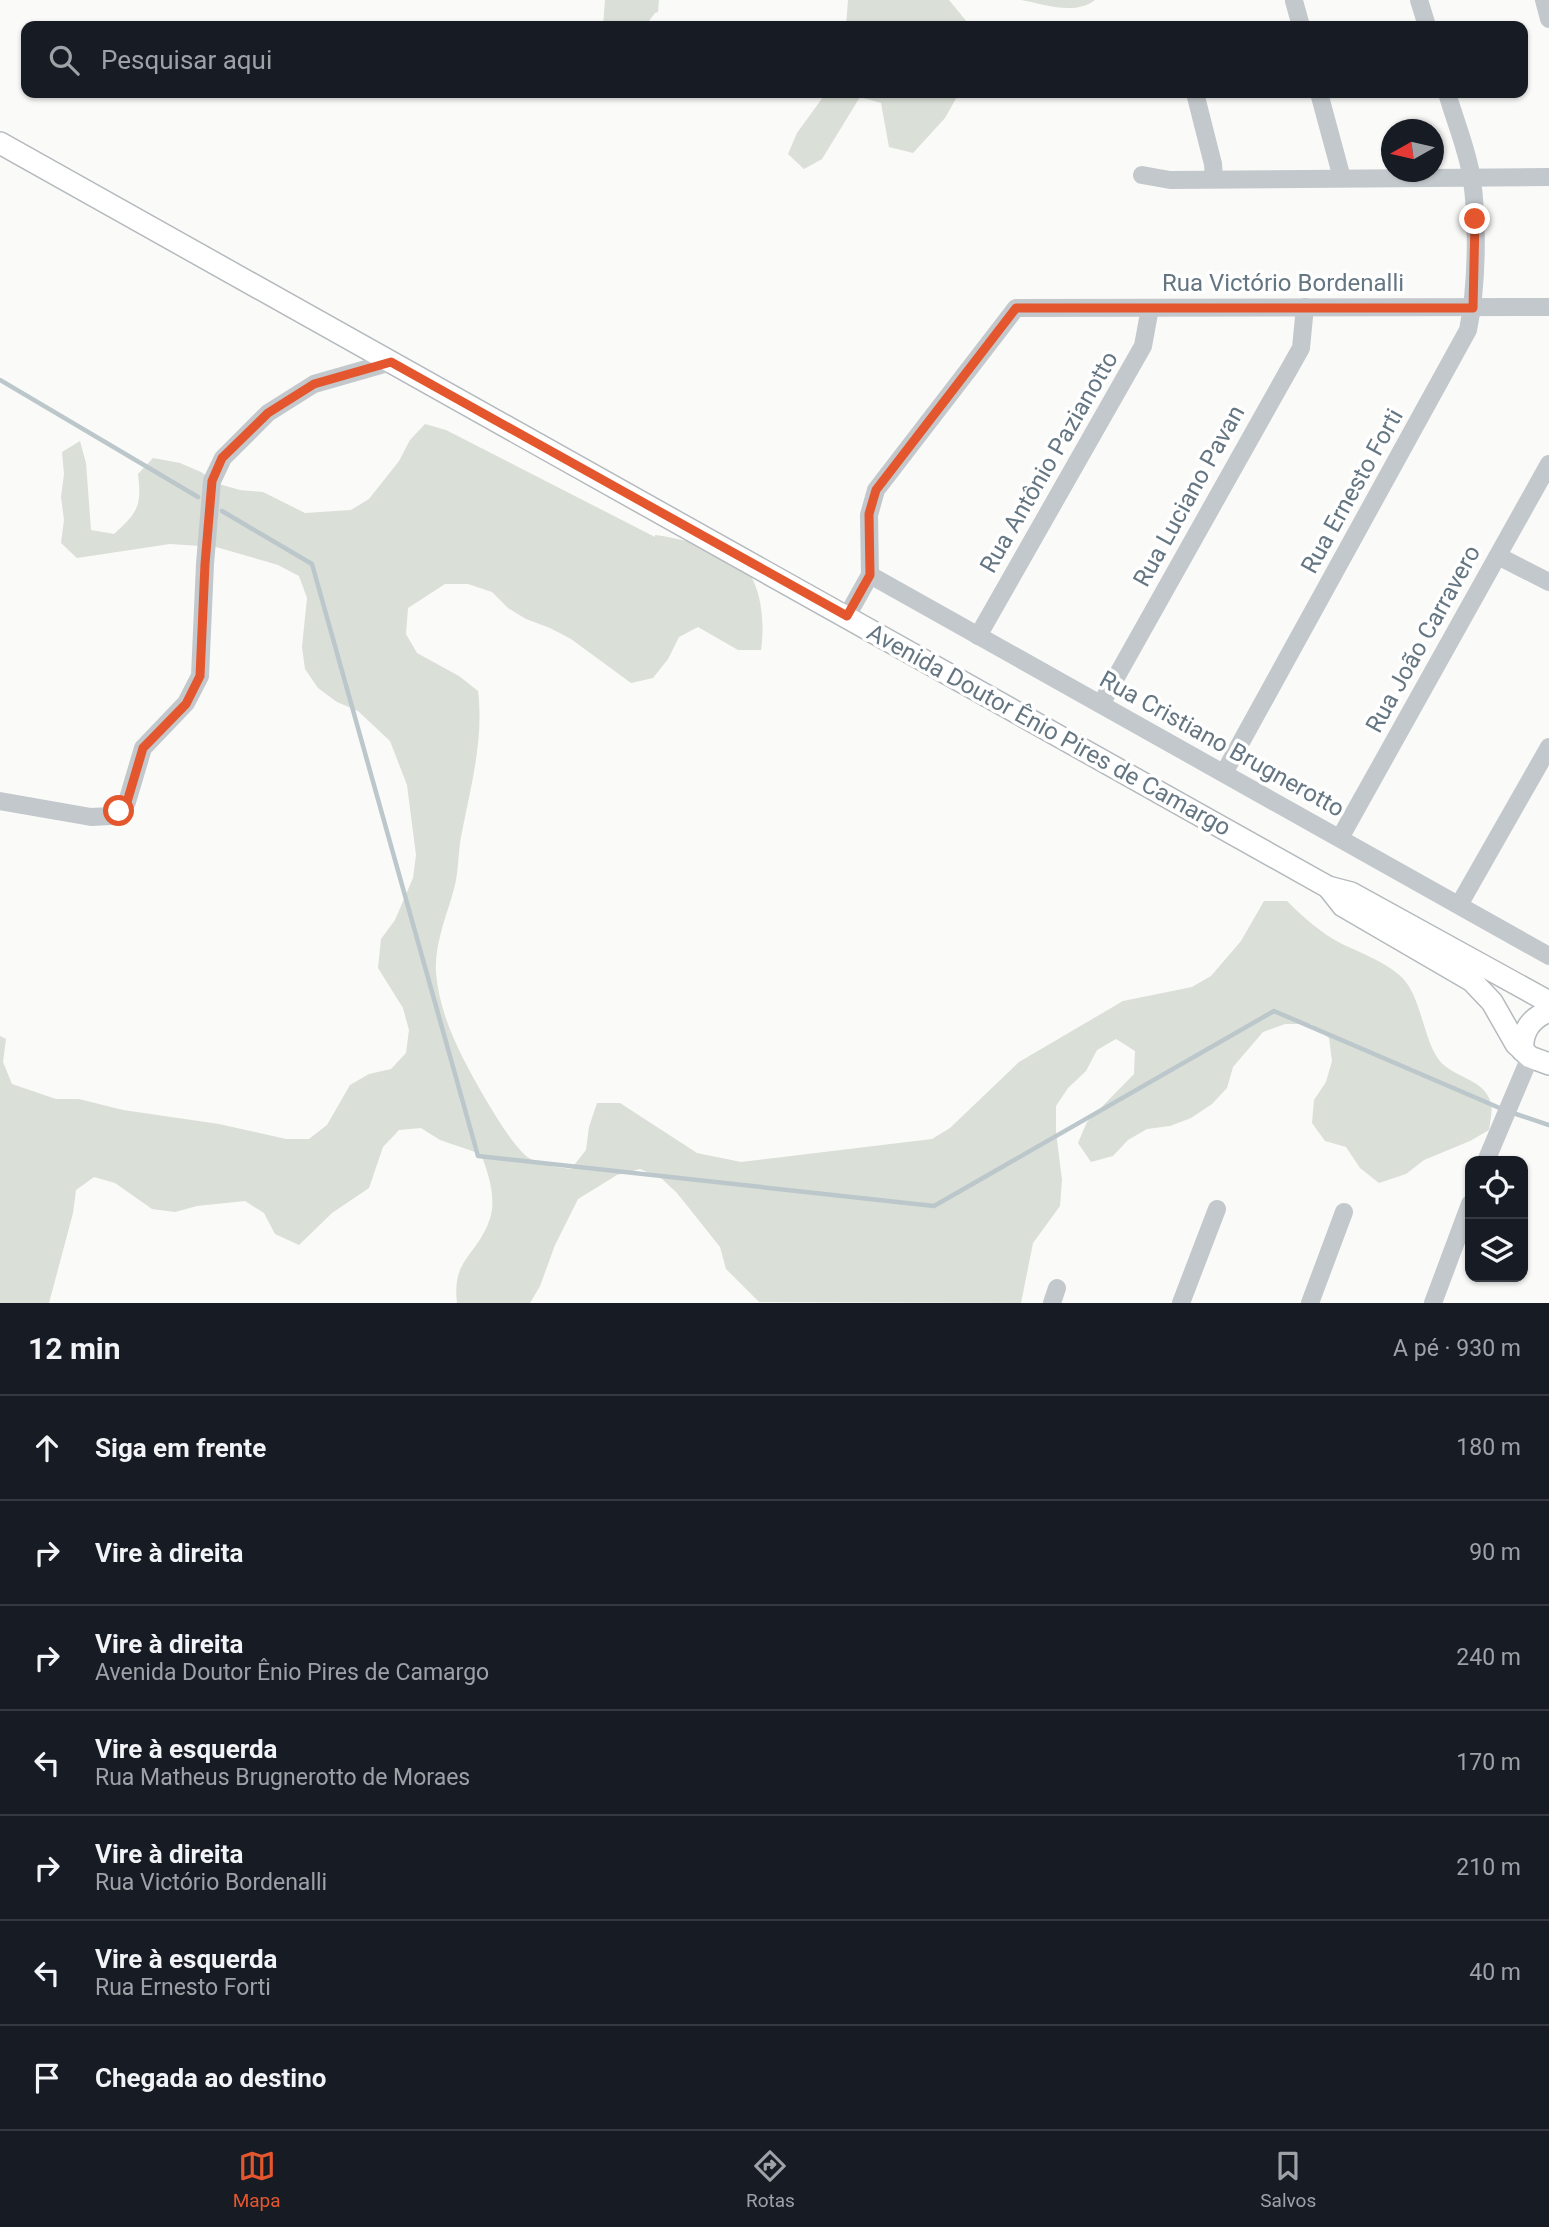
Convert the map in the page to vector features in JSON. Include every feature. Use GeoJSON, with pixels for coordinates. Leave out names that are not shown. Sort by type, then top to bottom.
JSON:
{"type":"FeatureCollection","features":[{"type":"Feature","properties":{"kind":"main road","name":"Avenida Doutor Ênio Pires de Camargo"},"geometry":{"type":"LineString","coordinates":[[0,143],[1328,887],[1351,893],[1549,1002]]}},
{"type":"Feature","properties":{"kind":"main road","name":"Avenida Doutor Ênio Pires de Camargo"},"geometry":{"type":"LineString","coordinates":[[1328,887],[1343,906],[1472,981],[1492,1002],[1511,1036],[1538,1058]]}},
{"type":"Feature","properties":{"kind":"main road"},"geometry":{"type":"LineString","coordinates":[[1538,1058],[1526,1029],[1536,1017],[1549,1011]]}},
{"type":"Feature","properties":{"kind":"street"},"geometry":{"type":"LineString","coordinates":[[1419,0],[1425,21]]}},
{"type":"Feature","properties":{"kind":"street"},"geometry":{"type":"LineString","coordinates":[[1544,0],[1549,19]]}},
{"type":"Feature","properties":{"kind":"street"},"geometry":{"type":"LineString","coordinates":[[1294,1],[1300,21]]}},
{"type":"Feature","properties":{"kind":"street"},"geometry":{"type":"LineString","coordinates":[[1196,98],[1214,178]]}},
{"type":"Feature","properties":{"kind":"street"},"geometry":{"type":"LineString","coordinates":[[1320,98],[1342,178]]}},
{"type":"Feature","properties":{"kind":"street","name":"Rua Ernesto Forti"},"geometry":{"type":"LineString","coordinates":[[1224,773],[1468,330],[1473,308],[1475,219],[1472,178],[1448,98]]}},
{"type":"Feature","properties":{"kind":"street"},"geometry":{"type":"LineString","coordinates":[[1142,175],[1170,180],[1549,177]]}},
{"type":"Feature","properties":{"kind":"street","name":"Rua Luciano Pavan"},"geometry":{"type":"LineString","coordinates":[[1101,704],[1301,348],[1305,307]]}},
{"type":"Feature","properties":{"kind":"street","name":"Rua Victório Bordenalli"},"geometry":{"type":"LineString","coordinates":[[870,575],[869,514],[876,490],[1016,308],[1549,307]]}},
{"type":"Feature","properties":{"kind":"street","name":"Rua Antônio Pazianotto"},"geometry":{"type":"LineString","coordinates":[[978,636],[1143,346],[1150,308]]}},
{"type":"Feature","properties":{"kind":"street"},"geometry":{"type":"LineString","coordinates":[[0,801],[91,817],[111,816],[119,811],[127,802],[143,748],[186,704],[200,676],[212,481],[222,458],[268,413],[314,384],[391,362]]}},
{"type":"Feature","properties":{"kind":"street","name":"Rua João Carravero"},"geometry":{"type":"LineString","coordinates":[[1340,838],[1549,464]]}},
{"type":"Feature","properties":{"kind":"street"},"geometry":{"type":"LineString","coordinates":[[1498,556],[1549,582]]}},
{"type":"Feature","properties":{"kind":"street"},"geometry":{"type":"LineString","coordinates":[[847,616],[870,575]]}},
{"type":"Feature","properties":{"kind":"street","name":"Rua Cristiano Brugnerotto"},"geometry":{"type":"LineString","coordinates":[[870,575],[1549,956]]}},
{"type":"Feature","properties":{"kind":"street"},"geometry":{"type":"LineString","coordinates":[[1459,905],[1549,747]]}},
{"type":"Feature","properties":{"kind":"street"},"geometry":{"type":"LineString","coordinates":[[1488,1156],[1509,1108],[1538,1058]]}},
{"type":"Feature","properties":{"kind":"street"},"geometry":{"type":"LineString","coordinates":[[1181,1303],[1217,1209]]}},
{"type":"Feature","properties":{"kind":"street"},"geometry":{"type":"LineString","coordinates":[[1310,1303],[1344,1212]]}},
{"type":"Feature","properties":{"kind":"street"},"geometry":{"type":"LineString","coordinates":[[1433,1303],[1465,1217]]}},
{"type":"Feature","properties":{"kind":"shaded area"},"geometry":{"type":"Polygon","coordinates":[[[605,0],[659,0],[658,12],[649,21],[603,21],[605,0]]]}},
{"type":"Feature","properties":{"kind":"shaded area"},"geometry":{"type":"Polygon","coordinates":[[[848,0],[949,0],[966,21],[846,21],[848,0]]]}},
{"type":"Feature","properties":{"kind":"shaded area"},"geometry":{"type":"Polygon","coordinates":[[[1021,0],[1095,0],[1087,5],[1069,8],[1021,0]]]}},
{"type":"Feature","properties":{"kind":"shaded area"},"geometry":{"type":"Polygon","coordinates":[[[822,98],[859,98],[822,159],[804,169],[788,154],[797,133],[822,98]]]}},
{"type":"Feature","properties":{"kind":"shaded area"},"geometry":{"type":"Polygon","coordinates":[[[864,98],[956,98],[945,118],[913,153],[889,147],[881,103],[864,98]]]}},
{"type":"Feature","properties":{"kind":"shaded area"},"geometry":{"type":"Polygon","coordinates":[[[425,424],[446,430],[655,537],[688,541],[736,558],[749,572],[760,605],[763,628],[761,650],[738,650],[698,627],[679,637],[668,659],[653,678],[631,683],[571,639],[508,608],[492,592],[468,584],[445,584],[408,608],[406,634],[417,653],[459,676],[478,691],[476,762],[455,885],[437,951],[438,990],[454,1039],[469,1070],[504,1129],[526,1156],[548,1166],[571,1169],[586,1150],[589,1127],[597,1103],[620,1103],[697,1153],[741,1162],[932,1139],[950,1128],[1019,1062],[1123,1001],[1192,987],[1211,976],[1241,941],[1264,901],[1287,901],[1327,935],[1385,965],[1406,982],[1439,1060],[1452,1071],[1482,1088],[1487,1095],[1492,1106],[1489,1130],[1424,1160],[1406,1174],[1379,1183],[1360,1168],[1346,1147],[1325,1141],[1312,1123],[1314,1100],[1326,1082],[1332,1061],[1329,1038],[1311,1024],[1285,1024],[1263,1032],[1233,1067],[1227,1088],[1212,1104],[1191,1118],[1170,1126],[1147,1129],[1128,1140],[1113,1156],[1091,1162],[1078,1143],[1087,1122],[1134,1074],[1135,1051],[1116,1039],[1097,1050],[1086,1071],[1068,1088],[1056,1106],[1056,1132],[1062,1180],[1060,1206],[1033,1243],[1021,1303],[759,1302],[726,1269],[720,1247],[677,1193],[661,1178],[640,1169],[617,1175],[578,1199],[530,1303],[457,1303],[456,1289],[461,1268],[491,1216],[491,1189],[481,1154],[440,1140],[421,1128],[399,1130],[383,1147],[369,1188],[332,1213],[299,1245],[275,1234],[264,1213],[245,1201],[197,1206],[175,1212],[152,1209],[115,1183],[94,1177],[76,1190],[73,1213],[49,1303],[0,1303],[0,1036],[6,1039],[3,1062],[12,1084],[56,1099],[79,1099],[123,1110],[219,1124],[286,1139],[309,1139],[327,1125],[350,1085],[369,1074],[391,1069],[406,1053],[409,1030],[403,1008],[378,968],[381,939],[395,920],[413,878],[416,855],[407,785],[390,741],[358,711],[337,702],[318,688],[305,669],[302,647],[307,598],[299,576],[278,565],[216,547],[170,544],[77,558],[61,543],[64,520],[61,497],[64,474],[62,452],[80,441],[86,463],[91,530],[114,534],[133,514],[139,494],[138,474],[153,458],[180,463],[219,484],[240,490],[263,492],[305,513],[351,510],[369,499],[399,461],[410,440],[425,424]]]}},
{"type":"Feature","properties":{"kind":"waterway"},"geometry":{"type":"LineString","coordinates":[[0,380],[198,497]]}},
{"type":"Feature","properties":{"kind":"waterway"},"geometry":{"type":"LineString","coordinates":[[222,511],[312,564],[478,1156],[934,1206],[1274,1011],[1502,1109]]}},
{"type":"Feature","properties":{"kind":"waterway"},"geometry":{"type":"LineString","coordinates":[[1510,1112],[1549,1125]]}},
{"type":"Feature","properties":{"kind":"route"},"geometry":{"type":"LineString","coordinates":[[119,811],[127,802],[143,748],[186,704],[200,676],[212,481],[222,458],[268,413],[314,384],[391,362],[847,616],[870,575],[869,514],[876,490],[1016,308],[1473,308],[1475,219]]}}]}
